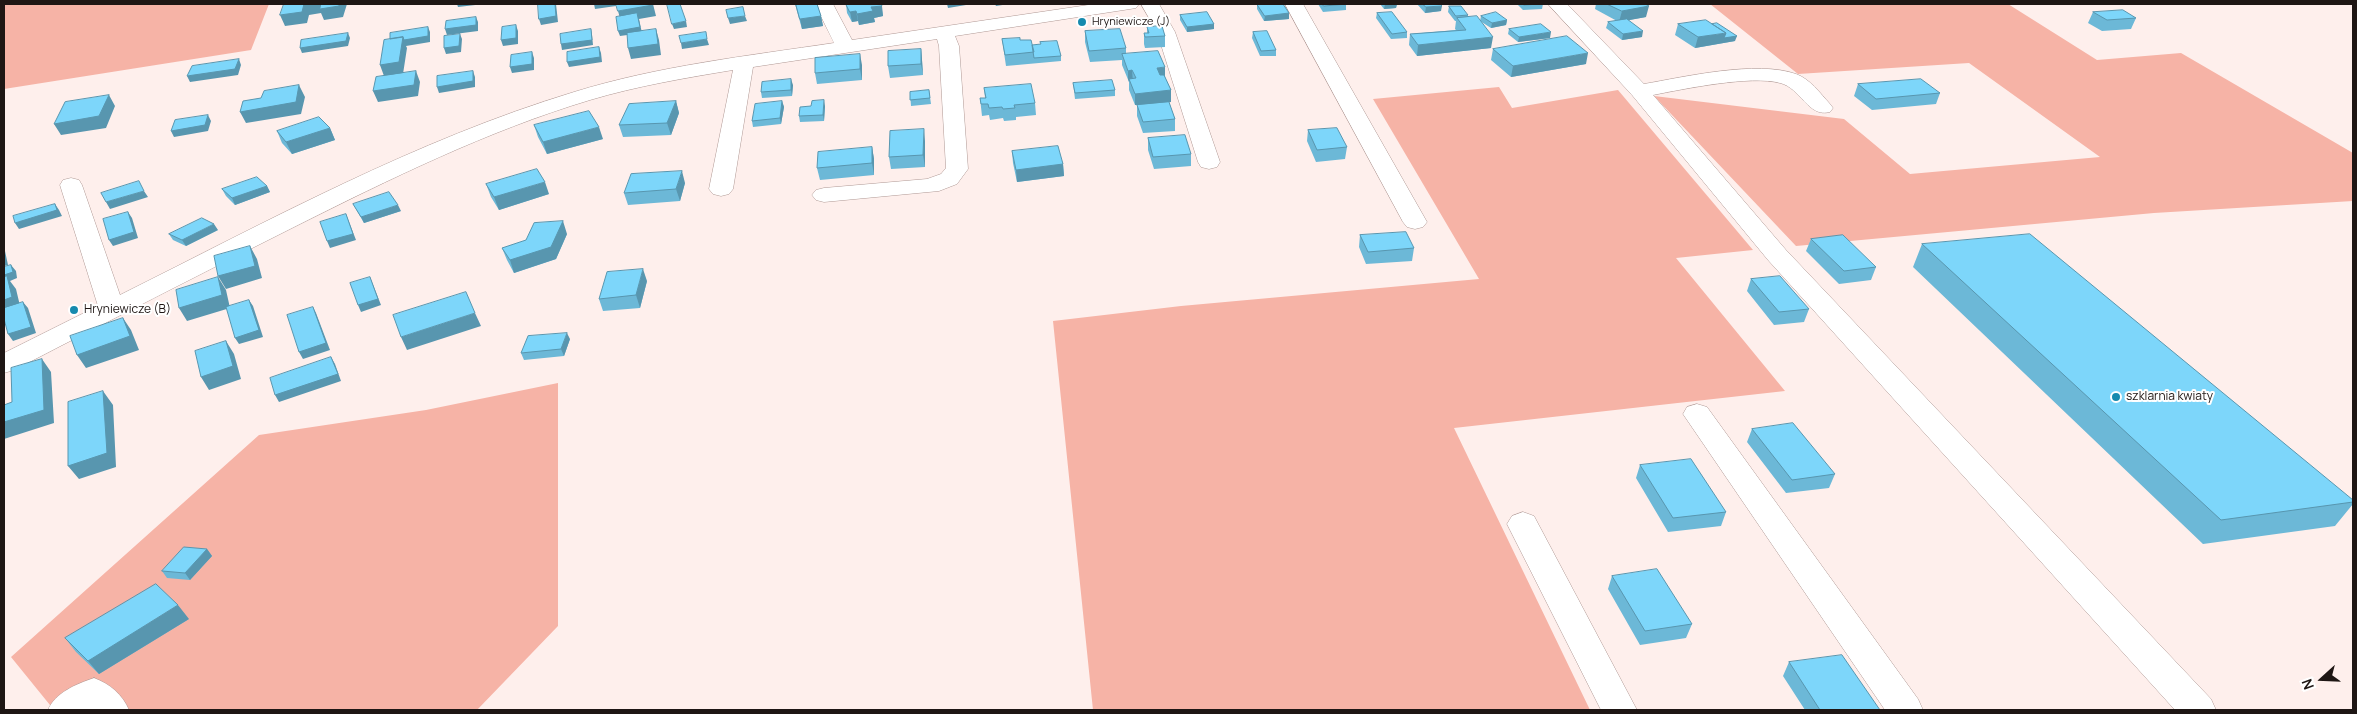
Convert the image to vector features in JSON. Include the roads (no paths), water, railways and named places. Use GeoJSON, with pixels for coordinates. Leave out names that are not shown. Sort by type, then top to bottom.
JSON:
{"type":"FeatureCollection","features":[{"type":"Feature","properties":{"kind":"street"},"geometry":{"type":"LineString","coordinates":[[824,4],[845,46]]}},
{"type":"Feature","properties":{"kind":"street"},"geometry":{"type":"LineString","coordinates":[[4,364],[112,308],[410,161],[486,130],[584,96],[690,71],[1130,4]]}},
{"type":"Feature","properties":{"kind":"street"},"geometry":{"type":"LineString","coordinates":[[1150,4],[1166,32],[1209,162]]}},
{"type":"Feature","properties":{"kind":"street"},"geometry":{"type":"LineString","coordinates":[[1294,4],[1415,222]]}},
{"type":"Feature","properties":{"kind":"street"},"geometry":{"type":"LineString","coordinates":[[1557,4],[1638,91],[1777,256],[2198,710]]}},
{"type":"Feature","properties":{"kind":"street"},"geometry":{"type":"LineString","coordinates":[[824,195],[930,186],[948,179],[957,169],[949,46],[944,31]]}},
{"type":"Feature","properties":{"kind":"street"},"geometry":{"type":"LineString","coordinates":[[721,189],[744,62]]}},
{"type":"Feature","properties":{"kind":"street"},"geometry":{"type":"LineString","coordinates":[[1638,91],[1740,76],[1774,76],[1788,78],[1823,108]]}},
{"type":"Feature","properties":{"kind":"street"},"geometry":{"type":"LineString","coordinates":[[71,185],[112,308]]}},
{"type":"Feature","properties":{"kind":"street"},"geometry":{"type":"LineString","coordinates":[[1697,414],[1905,710]]}},
{"type":"Feature","properties":{"kind":"street"},"geometry":{"type":"LineString","coordinates":[[1523,524],[1619,710]]}},
{"type":"Feature","properties":{"kind":"street"},"geometry":{"type":"LineString","coordinates":[[66,710],[94,694],[111,710]]}},
{"type":"Feature","properties":{"kind":"place","name":"Hryniewicze (J)"},"geometry":{"type":"Point","coordinates":[1082,22]}},
{"type":"Feature","properties":{"kind":"place","name":"Hryniewicze (B)"},"geometry":{"type":"Point","coordinates":[74,310]}},
{"type":"Feature","properties":{"kind":"place","name":"szklarnia kwiaty"},"geometry":{"type":"Point","coordinates":[2116,397]}}]}
